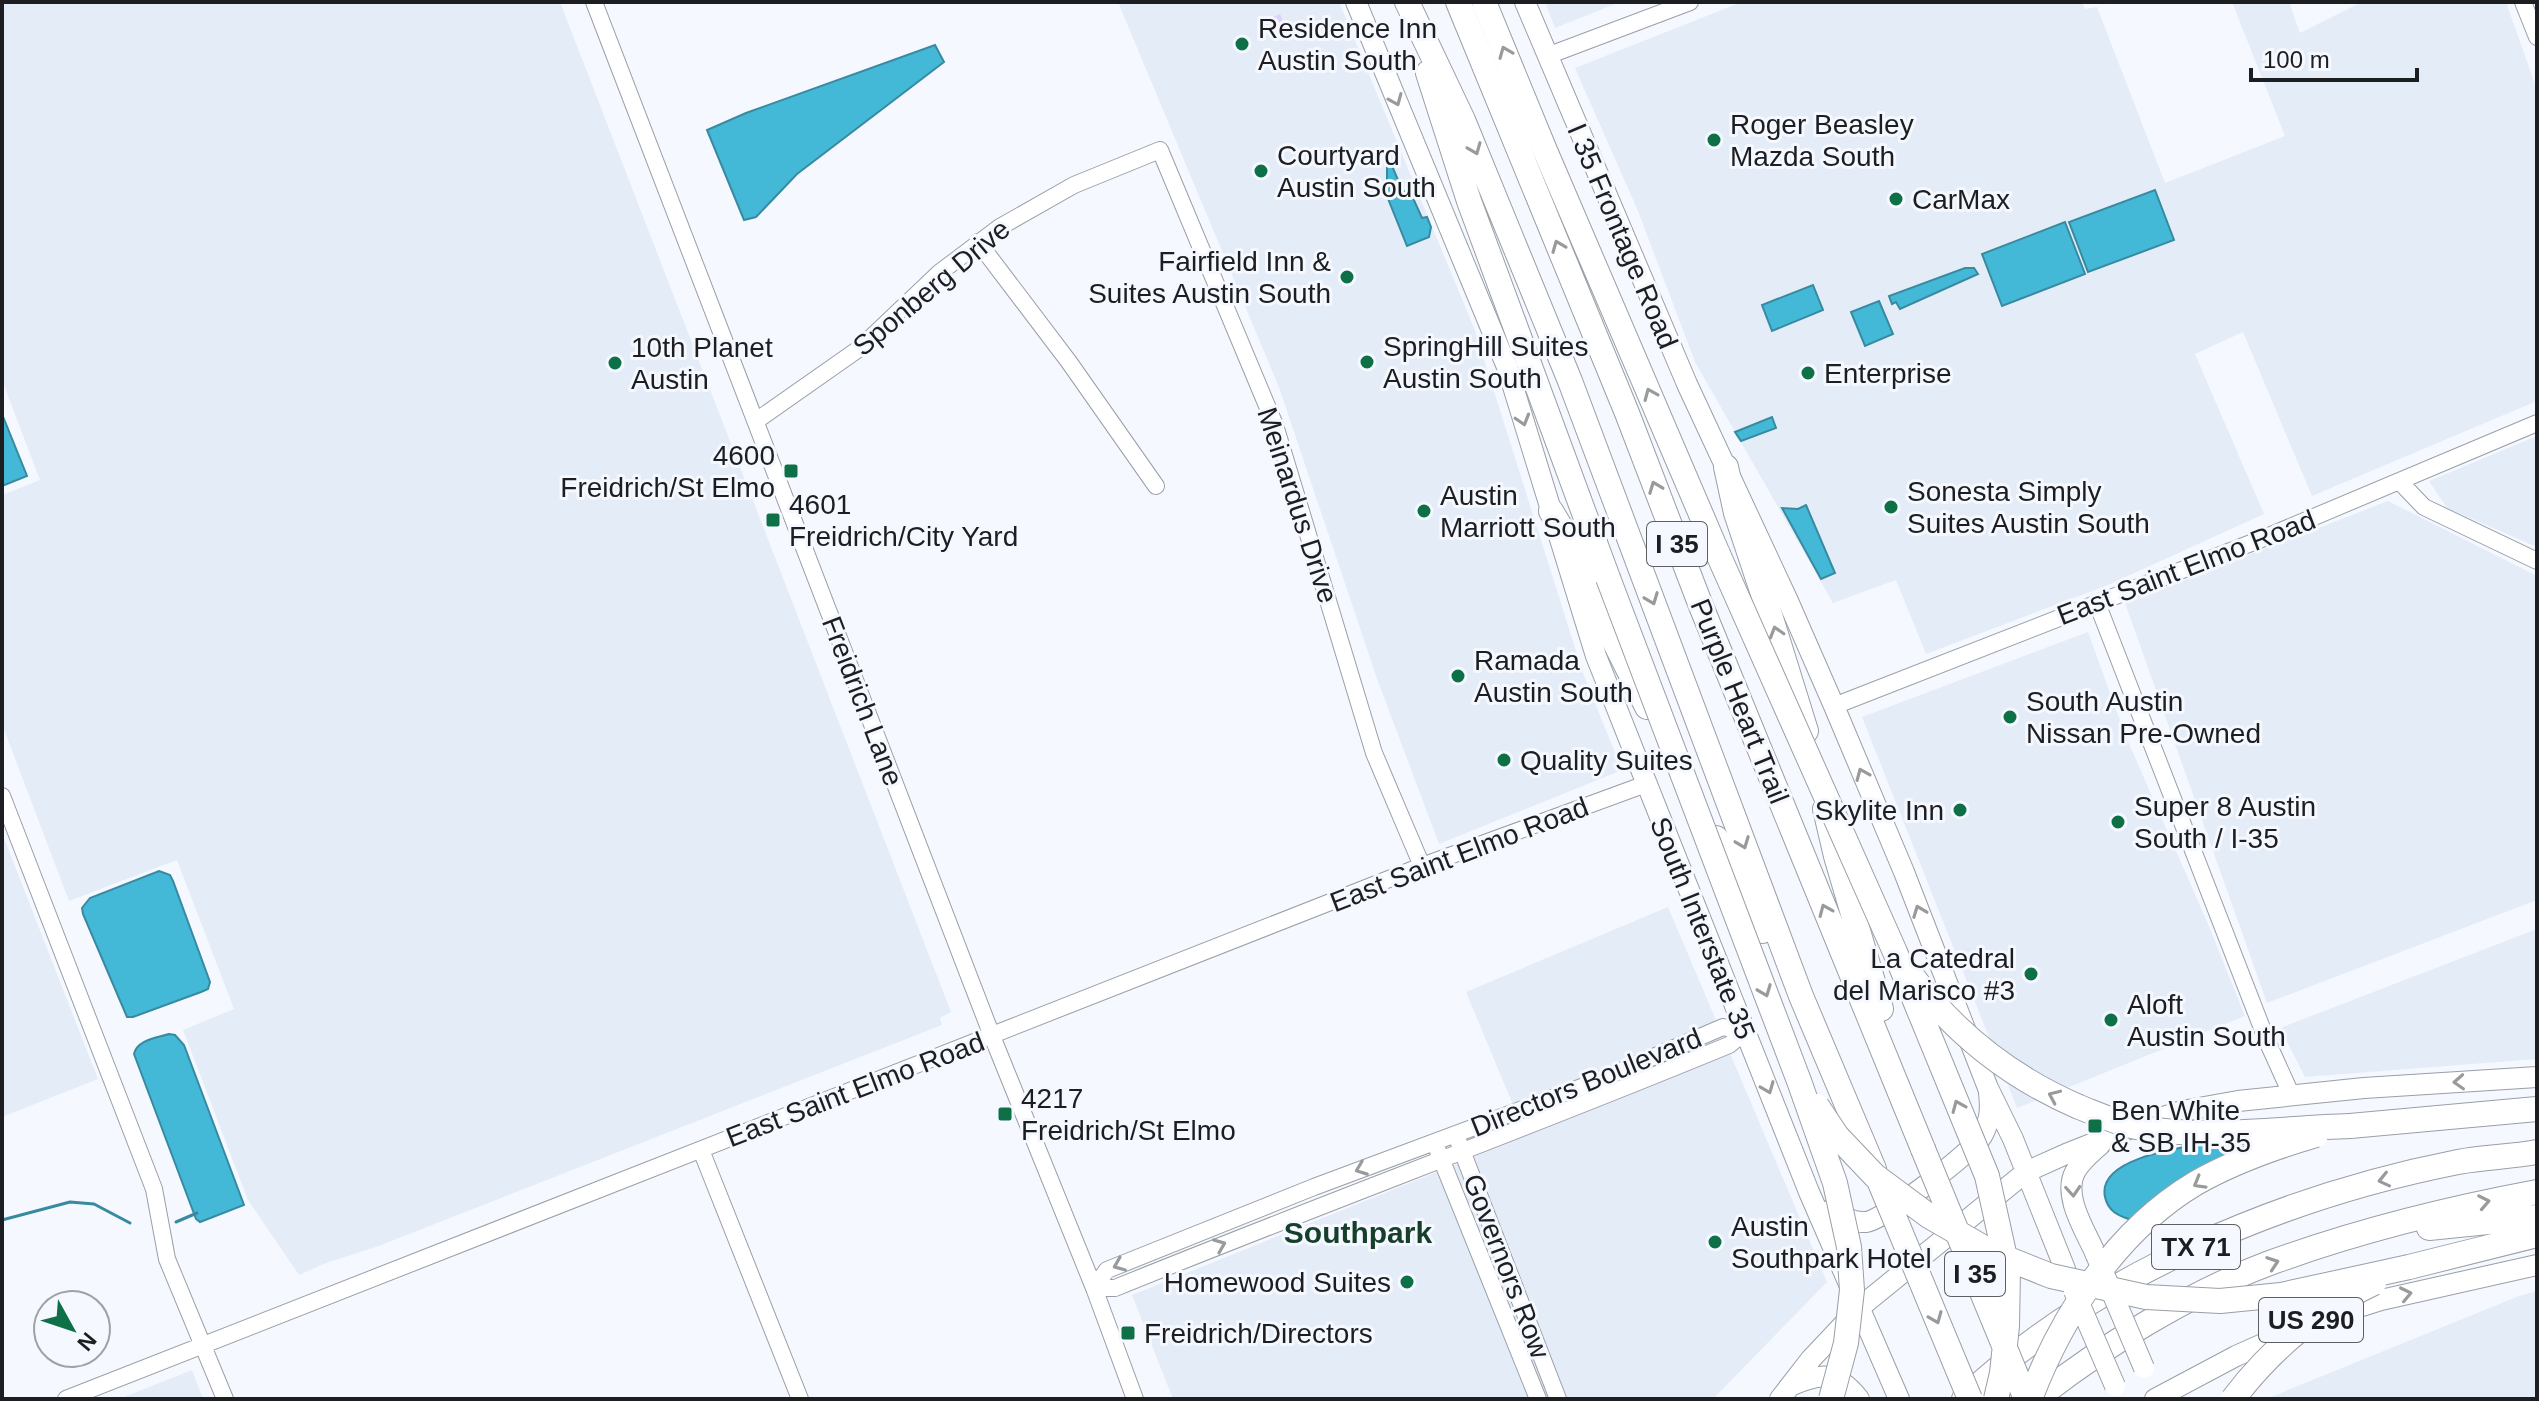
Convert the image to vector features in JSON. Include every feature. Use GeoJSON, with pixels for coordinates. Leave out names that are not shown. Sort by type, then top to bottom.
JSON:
{"type":"FeatureCollection","features":[{"type":"Feature","properties":{"kind":"highway"},"geometry":{"type":"LineString","coordinates":[[1407,2],[1469,201],[1835,1183],[1849,1247],[1852,1290],[1846,1343],[1831,1399]]}},
{"type":"Feature","properties":{"kind":"highway","name":"Purple Heart Trail"},"geometry":{"type":"LineString","coordinates":[[1407,2],[1463,120],[1570,381],[1801,996],[1967,1399]]}},
{"type":"Feature","properties":{"kind":"highway","name":"Purple Heart Trail"},"geometry":{"type":"LineString","coordinates":[[1458,2],[1627,413],[1779,799],[2028,1399]]}},
{"type":"Feature","properties":{"kind":"highway"},"geometry":{"type":"LineString","coordinates":[[1484,2],[1718,554],[1895,952],[1983,1165],[1999,1220],[2008,1271],[2005,1342],[1996,1399]]}},
{"type":"Feature","properties":{"kind":"highway"},"geometry":{"type":"LineString","coordinates":[[1726,467],[1736,513],[1808,738],[1836,856],[1886,1023],[1899,1085]]}},
{"type":"Feature","properties":{"kind":"highway"},"geometry":{"type":"LineString","coordinates":[[1551,511],[1569,541],[1655,726],[1721,848],[1773,954],[1801,996]]}},
{"type":"Feature","properties":{"kind":"highway"},"geometry":{"type":"LineString","coordinates":[[1895,952],[1930,1000],[1962,1034],[2000,1065],[2043,1091],[2090,1112],[2135,1127],[2230,1132],[2350,1126],[2537,1109]]}},
{"type":"Feature","properties":{"kind":"highway"},"geometry":{"type":"LineString","coordinates":[[1799,1081],[1837,1136],[1875,1176],[1929,1216],[1991,1252],[2051,1276],[2146,1297],[2220,1301],[2281,1295],[2409,1267]]}},
{"type":"Feature","properties":{"kind":"highway"},"geometry":{"type":"LineString","coordinates":[[2028,1399],[2046,1357],[2074,1307],[2112,1256],[2143,1222],[2196,1184],[2254,1155],[2350,1126]]}},
{"type":"Feature","properties":{"kind":"highway"},"geometry":{"type":"LineString","coordinates":[[2460,1162],[2537,1134]]}},
{"type":"Feature","properties":{"kind":"highway","name":"TX 71"},"geometry":{"type":"LineString","coordinates":[[1967,1399],[2034,1340],[2100,1298],[2169,1259],[2248,1223],[2338,1193],[2460,1162],[2537,1152]]}},
{"type":"Feature","properties":{"kind":"highway","name":"TX 71"},"geometry":{"type":"LineString","coordinates":[[2036,1399],[2119,1341],[2189,1300],[2265,1265],[2464,1206],[2537,1192]]}},
{"type":"Feature","properties":{"kind":"highway"},"geometry":{"type":"LineString","coordinates":[[2355,1237],[2537,1217]]}},
{"type":"Feature","properties":{"kind":"highway","name":"US 290"},"geometry":{"type":"LineString","coordinates":[[2233,1399],[2276,1349],[2324,1310],[2409,1267],[2537,1235]]}},
{"type":"Feature","properties":{"kind":"main road","name":"South Interstate 35"},"geometry":{"type":"LineString","coordinates":[[1356,2],[1507,367],[1588,635],[1809,1192],[1899,1399]]}},
{"type":"Feature","properties":{"kind":"main road","name":"I 35 Frontage Road"},"geometry":{"type":"LineString","coordinates":[[1525,2],[1687,384],[1726,467]]}},
{"type":"Feature","properties":{"kind":"main road"},"geometry":{"type":"LineString","coordinates":[[1726,467],[1834,706],[1904,872],[1988,1088],[2118,1393]]}},
{"type":"Feature","properties":{"kind":"main road"},"geometry":{"type":"LineString","coordinates":[[1784,1393],[1859,1308],[2026,1172],[2109,1136],[2182,1111],[2291,1094],[2537,1077]]}},
{"type":"Feature","properties":{"kind":"main road"},"geometry":{"type":"LineString","coordinates":[[1809,1192],[1839,1216],[1868,1222],[1882,1217],[1977,1142],[1988,1123],[1991,1109],[1988,1088]]}},
{"type":"Feature","properties":{"kind":"main road"},"geometry":{"type":"LineString","coordinates":[[2109,1136],[2081,1162],[2072,1176],[2073,1203],[2144,1368],[2155,1383],[2184,1387]]}},
{"type":"Feature","properties":{"kind":"main road"},"geometry":{"type":"LineString","coordinates":[[2155,1399],[2184,1387],[2236,1356],[2310,1322],[2381,1300],[2537,1265]]}},
{"type":"Feature","properties":{"kind":"main road"},"geometry":{"type":"LineString","coordinates":[[1784,1393],[1808,1377],[1826,1374],[1841,1381],[1859,1399]]}},
{"type":"Feature","properties":{"kind":"street","name":"Freidrich Lane"},"geometry":{"type":"LineString","coordinates":[[594,2],[1135,1399]]}},
{"type":"Feature","properties":{"kind":"street"},"geometry":{"type":"LineString","coordinates":[[1547,56],[1690,2]]}},
{"type":"Feature","properties":{"kind":"street"},"geometry":{"type":"LineString","coordinates":[[2523,2],[2537,37]]}},
{"type":"Feature","properties":{"kind":"street","name":"Sponberg Drive"},"geometry":{"type":"LineString","coordinates":[[756,421],[860,348],[939,273],[1019,214],[1057,193],[1160,150]]}},
{"type":"Feature","properties":{"kind":"street","name":"Meinardus Drive"},"geometry":{"type":"LineString","coordinates":[[1160,150],[1275,425],[1374,753],[1422,866]]}},
{"type":"Feature","properties":{"kind":"street"},"geometry":{"type":"LineString","coordinates":[[978,242],[1069,362],[1156,486]]}},
{"type":"Feature","properties":{"kind":"street","name":"East Saint Elmo Road"},"geometry":{"type":"LineString","coordinates":[[1834,706],[2400,482],[2537,423]]}},
{"type":"Feature","properties":{"kind":"street"},"geometry":{"type":"LineString","coordinates":[[2400,482],[2424,507],[2537,561]]}},
{"type":"Feature","properties":{"kind":"street"},"geometry":{"type":"LineString","coordinates":[[2097,603],[2267,1041],[2291,1094]]}},
{"type":"Feature","properties":{"kind":"street","name":"East Saint Elmo Road"},"geometry":{"type":"LineString","coordinates":[[66,1399],[1422,866],[1646,784]]}},
{"type":"Feature","properties":{"kind":"street"},"geometry":{"type":"LineString","coordinates":[[2,796],[154,1189],[167,1259],[225,1399]]}},
{"type":"Feature","properties":{"kind":"street","name":"Directors Boulevard"},"geometry":{"type":"LineString","coordinates":[[1094,1288],[1107,1270],[1456,1134],[1729,1045],[1745,1032]]}},
{"type":"Feature","properties":{"kind":"street","name":"Directors Boulevard"},"geometry":{"type":"LineString","coordinates":[[1094,1288],[1115,1288],[1462,1151],[1598,1090]]}},
{"type":"Feature","properties":{"kind":"street","name":"Governors Row"},"geometry":{"type":"LineString","coordinates":[[1456,1134],[1558,1399]]}},
{"type":"Feature","properties":{"kind":"street","name":"Governors Row"},"geometry":{"type":"LineString","coordinates":[[1434,1142],[1538,1399]]}},
{"type":"Feature","properties":{"kind":"street"},"geometry":{"type":"LineString","coordinates":[[701,1150],[800,1399]]}},
{"type":"Feature","properties":{"kind":"shaded area"},"geometry":{"type":"Polygon","coordinates":[[[2,2],[560,2],[951,1012],[940,1018],[942,1025],[299,1275],[248,1200],[183,1030],[234,1009],[177,860],[69,901],[2,724],[2,495],[40,480],[2,380],[2,2]]]}},
{"type":"Feature","properties":{"kind":"shaded area"},"geometry":{"type":"Polygon","coordinates":[[[1118,2],[1339,2],[1474,328],[1583,673],[1622,770],[1439,844],[1376,676],[1280,390],[1118,2]]]}},
{"type":"Feature","properties":{"kind":"shaded area"},"geometry":{"type":"Polygon","coordinates":[[[1545,2],[1620,2],[1555,28],[1545,2]]]}},
{"type":"Feature","properties":{"kind":"shaded area"},"geometry":{"type":"Polygon","coordinates":[[[1742,2],[2082,2],[2085,9],[2097,7],[2165,183],[2285,136],[2232,2],[2289,2],[2300,33],[2362,2],[2506,2],[2537,90],[2537,401],[2312,496],[2243,332],[2195,354],[2264,514],[2108,585],[1926,654],[1896,580],[1833,603],[1695,362],[1638,211],[1575,68],[1742,2]]]}},
{"type":"Feature","properties":{"kind":"shaded area"},"geometry":{"type":"Polygon","coordinates":[[[1280,14],[1289,35],[1278,39],[1270,18],[1280,14]]]}},
{"type":"Feature","properties":{"kind":"shaded area"},"geometry":{"type":"Polygon","coordinates":[[[2537,436],[2537,547],[2447,508],[2429,481],[2537,436]]]}},
{"type":"Feature","properties":{"kind":"shaded area"},"geometry":{"type":"Polygon","coordinates":[[[2388,501],[2537,576],[2537,900],[2267,1003],[2125,603],[2388,501]]]}},
{"type":"Feature","properties":{"kind":"shaded area"},"geometry":{"type":"Polygon","coordinates":[[[2088,632],[2126,737],[2245,1016],[2017,1108],[1862,717],[2088,632]]]}},
{"type":"Feature","properties":{"kind":"shaded area"},"geometry":{"type":"Polygon","coordinates":[[[2,833],[98,1079],[2,1117],[2,833]]]}},
{"type":"Feature","properties":{"kind":"shaded area"},"geometry":{"type":"Polygon","coordinates":[[[1668,907],[1827,1282],[1713,1399],[1173,1399],[1132,1295],[1526,1136],[1466,992],[1668,907]]]}},
{"type":"Feature","properties":{"kind":"shaded area"},"geometry":{"type":"Polygon","coordinates":[[[2537,929],[2537,1059],[2305,1077],[2280,1028],[2537,929]]]}},
{"type":"Feature","properties":{"kind":"shaded area"},"geometry":{"type":"Polygon","coordinates":[[[2537,1291],[2537,1399],[2266,1399],[2519,1296],[2537,1291]]]}},
{"type":"Feature","properties":{"kind":"shaded area"},"geometry":{"type":"Polygon","coordinates":[[[192,1370],[203,1399],[119,1399],[192,1370]]]}},
{"type":"Feature","properties":{"kind":"water"},"geometry":{"type":"Polygon","coordinates":[[[935,45],[944,62],[797,174],[756,217],[744,220],[707,130],[935,45]]]}},
{"type":"Feature","properties":{"kind":"water"},"geometry":{"type":"Polygon","coordinates":[[[1387,154],[1403,192],[1409,189],[1422,218],[1427,217],[1431,227],[1429,237],[1407,246],[1387,196],[1387,154]]]}},
{"type":"Feature","properties":{"kind":"water"},"geometry":{"type":"Polygon","coordinates":[[[2155,190],[2174,240],[2088,272],[2069,222],[2155,190]]]}},
{"type":"Feature","properties":{"kind":"water"},"geometry":{"type":"Polygon","coordinates":[[[2065,222],[2085,274],[2002,306],[1982,254],[2065,222]]]}},
{"type":"Feature","properties":{"kind":"water"},"geometry":{"type":"Polygon","coordinates":[[[1965,268],[1974,268],[1978,274],[1900,309],[1896,302],[1892,304],[1889,296],[1965,268]]]}},
{"type":"Feature","properties":{"kind":"water"},"geometry":{"type":"Polygon","coordinates":[[[1813,285],[1823,310],[1772,331],[1762,305],[1813,285]]]}},
{"type":"Feature","properties":{"kind":"water"},"geometry":{"type":"Polygon","coordinates":[[[1879,301],[1893,334],[1865,346],[1851,312],[1879,301]]]}},
{"type":"Feature","properties":{"kind":"water"},"geometry":{"type":"Polygon","coordinates":[[[2,414],[27,476],[2,486],[2,414]]]}},
{"type":"Feature","properties":{"kind":"water"},"geometry":{"type":"Polygon","coordinates":[[[1772,417],[1776,428],[1741,441],[1735,432],[1772,417]]]}},
{"type":"Feature","properties":{"kind":"water"},"geometry":{"type":"Polygon","coordinates":[[[1806,505],[1835,573],[1821,579],[1782,508],[1798,509],[1806,505]]]}},
{"type":"Feature","properties":{"kind":"water"},"geometry":{"type":"Polygon","coordinates":[[[159,871],[170,875],[173,881],[210,982],[208,989],[201,992],[127,1017],[82,908],[90,898],[159,871]]]}},
{"type":"Feature","properties":{"kind":"water"},"geometry":{"type":"Polygon","coordinates":[[[169,1034],[175,1035],[184,1045],[244,1205],[200,1222],[196,1219],[134,1054],[143,1043],[169,1034]]]}},
{"type":"Feature","properties":{"kind":"water"},"geometry":{"type":"Polygon","coordinates":[[[2221,1141],[2232,1172],[2132,1220],[2118,1215],[2109,1206],[2105,1197],[2106,1183],[2116,1171],[2131,1162],[2170,1150],[2221,1141]]]}},
{"type":"Feature","properties":{"kind":"waterway"},"geometry":{"type":"LineString","coordinates":[[2,1220],[70,1202],[94,1204],[130,1223]]}},
{"type":"Feature","properties":{"kind":"waterway"},"geometry":{"type":"LineString","coordinates":[[176,1222],[197,1213]]}},
{"type":"Feature","properties":{"kind":"place","name":"Residence Inn Austin South"},"geometry":{"type":"Point","coordinates":[1242,44]}},
{"type":"Feature","properties":{"kind":"place","name":"Roger Beasley Mazda South"},"geometry":{"type":"Point","coordinates":[1714,140]}},
{"type":"Feature","properties":{"kind":"place","name":"Courtyard Austin South"},"geometry":{"type":"Point","coordinates":[1261,171]}},
{"type":"Feature","properties":{"kind":"place","name":"CarMax"},"geometry":{"type":"Point","coordinates":[1896,199]}},
{"type":"Feature","properties":{"kind":"place","name":"Fairfield Inn & Suites Austin South"},"geometry":{"type":"Point","coordinates":[1347,277]}},
{"type":"Feature","properties":{"kind":"place","name":"SpringHill Suites Austin South"},"geometry":{"type":"Point","coordinates":[1367,362]}},
{"type":"Feature","properties":{"kind":"place","name":"10th Planet Austin"},"geometry":{"type":"Point","coordinates":[615,363]}},
{"type":"Feature","properties":{"kind":"place","name":"Enterprise"},"geometry":{"type":"Point","coordinates":[1808,373]}},
{"type":"Feature","properties":{"kind":"place","name":"4600 Freidrich/St Elmo"},"geometry":{"type":"Point","coordinates":[791,471]}},
{"type":"Feature","properties":{"kind":"place","name":"Sonesta Simply Suites Austin South"},"geometry":{"type":"Point","coordinates":[1891,507]}},
{"type":"Feature","properties":{"kind":"place","name":"Austin Marriott South"},"geometry":{"type":"Point","coordinates":[1424,511]}},
{"type":"Feature","properties":{"kind":"place","name":"4601 Freidrich/City Yard"},"geometry":{"type":"Point","coordinates":[773,520]}},
{"type":"Feature","properties":{"kind":"place","name":"Ramada Austin South"},"geometry":{"type":"Point","coordinates":[1458,676]}},
{"type":"Feature","properties":{"kind":"place","name":"South Austin Nissan Pre-Owned"},"geometry":{"type":"Point","coordinates":[2010,717]}},
{"type":"Feature","properties":{"kind":"place","name":"Quality Suites"},"geometry":{"type":"Point","coordinates":[1504,760]}},
{"type":"Feature","properties":{"kind":"place","name":"Skylite Inn"},"geometry":{"type":"Point","coordinates":[1960,810]}},
{"type":"Feature","properties":{"kind":"place","name":"Super 8 Austin South / I-35"},"geometry":{"type":"Point","coordinates":[2118,822]}},
{"type":"Feature","properties":{"kind":"place","name":"La Catedral del Marisco #3"},"geometry":{"type":"Point","coordinates":[2031,974]}},
{"type":"Feature","properties":{"kind":"place","name":"Aloft Austin South"},"geometry":{"type":"Point","coordinates":[2111,1020]}},
{"type":"Feature","properties":{"kind":"place","name":"4217 Freidrich/St Elmo"},"geometry":{"type":"Point","coordinates":[1005,1114]}},
{"type":"Feature","properties":{"kind":"place","name":"Ben White & SB IH-35"},"geometry":{"type":"Point","coordinates":[2095,1126]}},
{"type":"Feature","properties":{"kind":"place","name":"Austin Southpark Hotel"},"geometry":{"type":"Point","coordinates":[1715,1242]}},
{"type":"Feature","properties":{"kind":"place","name":"Homewood Suites"},"geometry":{"type":"Point","coordinates":[1407,1282]}},
{"type":"Feature","properties":{"kind":"place","name":"Freidrich/Directors"},"geometry":{"type":"Point","coordinates":[1128,1333]}},
{"type":"Feature","properties":{"kind":"district","name":"Southpark"},"geometry":{"type":"Point","coordinates":[1358,1233]}}]}
